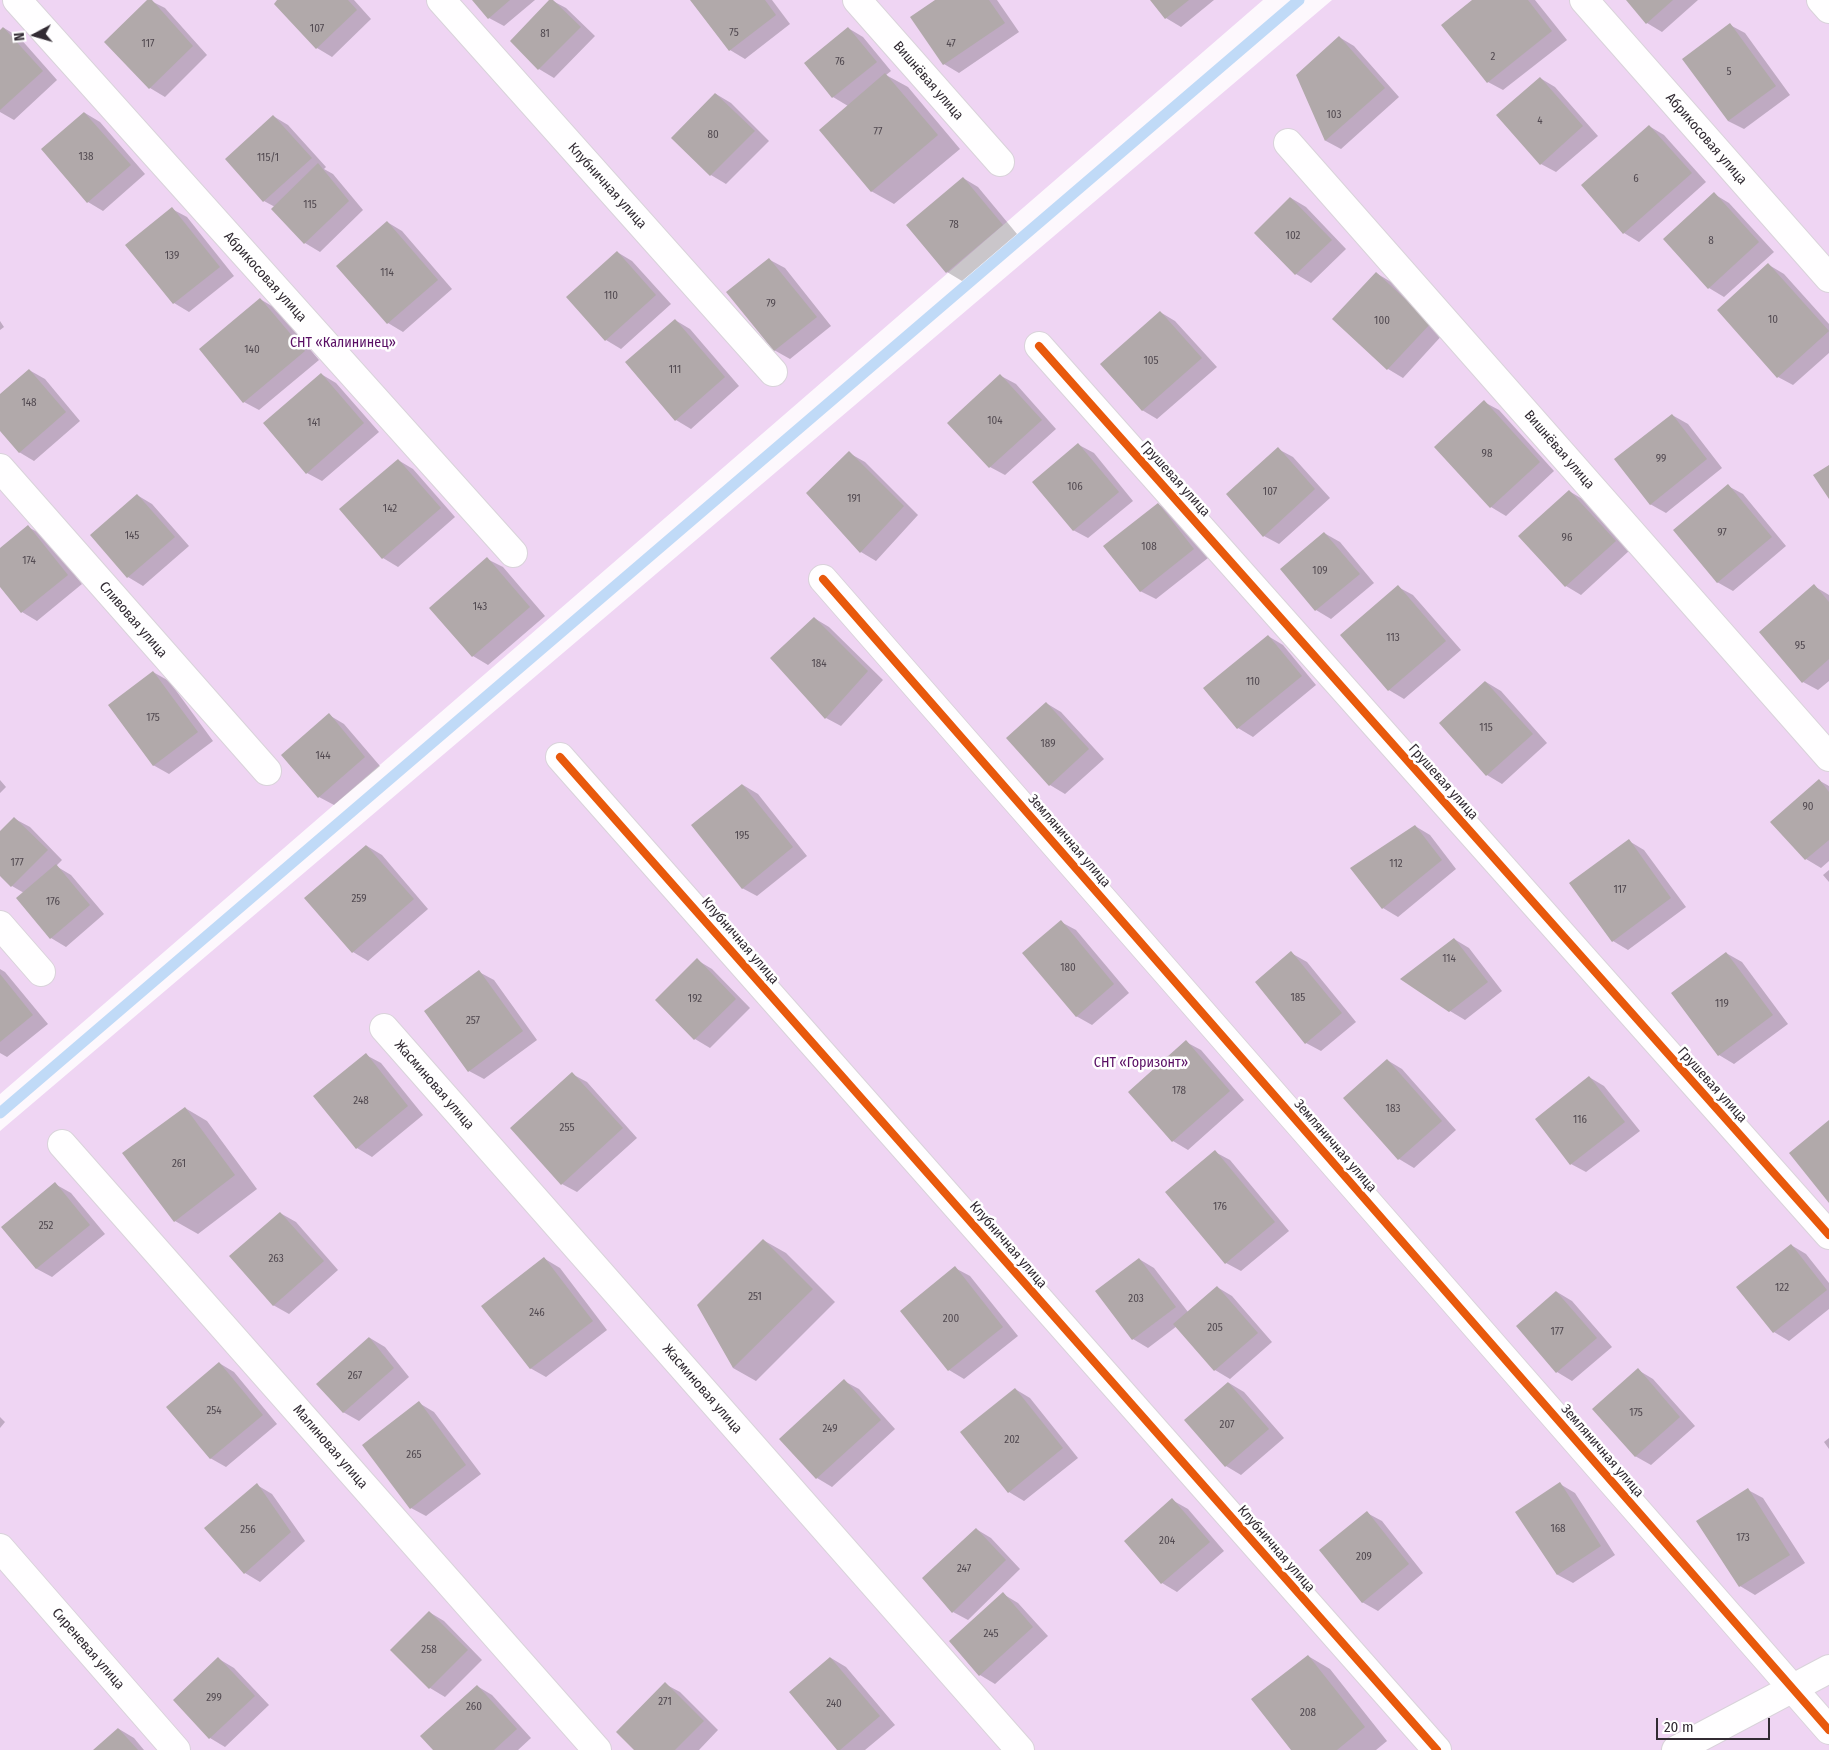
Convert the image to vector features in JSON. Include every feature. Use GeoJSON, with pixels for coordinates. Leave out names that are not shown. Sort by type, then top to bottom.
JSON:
{"type":"FeatureCollection","features":[{"type":"Feature","properties":{"kind":"street","name":"Абрикосовая улица"},"geometry":{"type":"LineString","coordinates":[[17,0],[513,553]]}},
{"type":"Feature","properties":{"kind":"street","name":"Клубничная улица"},"geometry":{"type":"LineString","coordinates":[[441,0],[772,372]]}},
{"type":"Feature","properties":{"kind":"street","name":"Вишнёвая улица"},"geometry":{"type":"LineString","coordinates":[[857,0],[1000,162]]}},
{"type":"Feature","properties":{"kind":"street","name":"Абрикосовая улица"},"geometry":{"type":"LineString","coordinates":[[1584,0],[1829,278]]}},
{"type":"Feature","properties":{"kind":"street"},"geometry":{"type":"LineString","coordinates":[[1821,0],[1829,9]]}},
{"type":"Feature","properties":{"kind":"street","name":"Вишнёвая улица"},"geometry":{"type":"LineString","coordinates":[[1288,142],[1829,757]]}},
{"type":"Feature","properties":{"kind":"street","name":"Грушевая улица"},"geometry":{"type":"LineString","coordinates":[[1039,346],[1829,1235]]}},
{"type":"Feature","properties":{"kind":"street","name":"Сливовая улица"},"geometry":{"type":"LineString","coordinates":[[0,468],[267,771]]}},
{"type":"Feature","properties":{"kind":"street","name":"Земляничная улица"},"geometry":{"type":"LineString","coordinates":[[823,579],[1829,1730]]}},
{"type":"Feature","properties":{"kind":"street","name":"Клубничная улица"},"geometry":{"type":"LineString","coordinates":[[560,757],[1437,1750]]}},
{"type":"Feature","properties":{"kind":"street"},"geometry":{"type":"LineString","coordinates":[[0,925],[41,972]]}},
{"type":"Feature","properties":{"kind":"street","name":"Жасминовая улица"},"geometry":{"type":"LineString","coordinates":[[384,1028],[1020,1750]]}},
{"type":"Feature","properties":{"kind":"street","name":"Малиновая улица"},"geometry":{"type":"LineString","coordinates":[[62,1144],[597,1750]]}},
{"type":"Feature","properties":{"kind":"street","name":"Сиреневая улица"},"geometry":{"type":"LineString","coordinates":[[0,1548],[176,1750]]}},
{"type":"Feature","properties":{"kind":"street"},"geometry":{"type":"LineString","coordinates":[[1676,1750],[1829,1669]]}},
{"type":"Feature","properties":{"kind":"green space","name":"СНТ «Калининец»"},"geometry":{"type":"Polygon","coordinates":[[[0,0],[1263,0],[0,1094],[0,0]]]}},
{"type":"Feature","properties":{"kind":"green space","name":"СНТ «Горизонт»"},"geometry":{"type":"Polygon","coordinates":[[[1332,0],[1829,0],[1829,1750],[0,1750],[0,1131],[1332,0]]]}},
{"type":"Feature","properties":{"kind":"building"},"geometry":{"type":"Polygon","coordinates":[[[147,0],[152,0],[193,46],[149,89],[104,42],[147,0]]]}},
{"type":"Feature","properties":{"kind":"building"},"geometry":{"type":"Polygon","coordinates":[[[277,0],[348,0],[357,10],[316,49],[274,4],[277,0]]]}},
{"type":"Feature","properties":{"kind":"building"},"geometry":{"type":"Polygon","coordinates":[[[472,0],[510,0],[488,19],[472,0]]]}},
{"type":"Feature","properties":{"kind":"building"},"geometry":{"type":"Polygon","coordinates":[[[549,0],[553,0],[581,27],[538,70],[510,41],[549,0]]]}},
{"type":"Feature","properties":{"kind":"building"},"geometry":{"type":"Polygon","coordinates":[[[690,0],[765,0],[776,15],[729,51],[690,0]]]}},
{"type":"Feature","properties":{"kind":"building"},"geometry":{"type":"Polygon","coordinates":[[[935,0],[989,0],[1005,23],[943,65],[910,17],[935,0]]]}},
{"type":"Feature","properties":{"kind":"building"},"geometry":{"type":"Polygon","coordinates":[[[1150,0],[1189,0],[1165,19],[1150,0]]]}},
{"type":"Feature","properties":{"kind":"building"},"geometry":{"type":"Polygon","coordinates":[[[1472,0],[1528,0],[1552,31],[1487,83],[1441,25],[1472,0]]]}},
{"type":"Feature","properties":{"kind":"building"},"geometry":{"type":"Polygon","coordinates":[[[1626,0],[1673,0],[1646,24],[1626,0]]]}},
{"type":"Feature","properties":{"kind":"building"},"geometry":{"type":"Polygon","coordinates":[[[1730,23],[1776,86],[1728,121],[1682,59],[1730,23]]]}},
{"type":"Feature","properties":{"kind":"building"},"geometry":{"type":"Polygon","coordinates":[[[3,27],[43,71],[0,110],[0,30],[3,27]]]}},
{"type":"Feature","properties":{"kind":"building"},"geometry":{"type":"Polygon","coordinates":[[[848,27],[877,62],[832,98],[804,63],[848,27]]]}},
{"type":"Feature","properties":{"kind":"building"},"geometry":{"type":"Polygon","coordinates":[[[1339,36],[1385,88],[1325,141],[1296,75],[1339,36]]]}},
{"type":"Feature","properties":{"kind":"building"},"geometry":{"type":"Polygon","coordinates":[[[885,73],[938,135],[871,192],[819,130],[885,73]]]}},
{"type":"Feature","properties":{"kind":"building"},"geometry":{"type":"Polygon","coordinates":[[[1540,77],[1583,126],[1540,165],[1496,115],[1540,77]]]}},
{"type":"Feature","properties":{"kind":"building"},"geometry":{"type":"Polygon","coordinates":[[[715,93],[755,131],[710,176],[671,138],[715,93]]]}},
{"type":"Feature","properties":{"kind":"building"},"geometry":{"type":"Polygon","coordinates":[[[84,112],[131,165],[87,203],[41,149],[84,112]]]}},
{"type":"Feature","properties":{"kind":"building"},"geometry":{"type":"Polygon","coordinates":[[[273,115],[312,158],[263,202],[225,159],[273,115]]]}},
{"type":"Feature","properties":{"kind":"building"},"geometry":{"type":"Polygon","coordinates":[[[1649,125],[1692,173],[1623,234],[1581,185],[1649,125]]]}},
{"type":"Feature","properties":{"kind":"building"},"geometry":{"type":"Polygon","coordinates":[[[318,163],[349,201],[304,244],[271,209],[318,163]]]}},
{"type":"Feature","properties":{"kind":"building"},"geometry":{"type":"Polygon","coordinates":[[[963,177],[1003,225],[946,273],[906,225],[963,177]]]}},
{"type":"Feature","properties":{"kind":"building"},"geometry":{"type":"Polygon","coordinates":[[[1714,192],[1759,242],[1708,289],[1663,239],[1714,192]]]}},
{"type":"Feature","properties":{"kind":"building"},"geometry":{"type":"Polygon","coordinates":[[[1290,197],[1332,240],[1295,275],[1254,233],[1290,197]]]}},
{"type":"Feature","properties":{"kind":"building"},"geometry":{"type":"Polygon","coordinates":[[[172,207],[220,267],[173,304],[125,245],[172,207]]]}},
{"type":"Feature","properties":{"kind":"building"},"geometry":{"type":"Polygon","coordinates":[[[387,221],[438,280],[387,324],[336,266],[387,221]]]}},
{"type":"Feature","properties":{"kind":"building"},"geometry":{"type":"Polygon","coordinates":[[[617,251],[656,295],[605,341],[566,297],[617,251]]]}},
{"type":"Feature","properties":{"kind":"building"},"geometry":{"type":"Polygon","coordinates":[[[769,258],[817,317],[774,351],[726,292],[769,258]]]}},
{"type":"Feature","properties":{"kind":"building"},"geometry":{"type":"Polygon","coordinates":[[[1768,263],[1829,331],[1777,378],[1717,310],[1768,263]]]}},
{"type":"Feature","properties":{"kind":"building"},"geometry":{"type":"Polygon","coordinates":[[[1376,272],[1431,323],[1387,370],[1332,319],[1376,272]]]}},
{"type":"Feature","properties":{"kind":"building"},"geometry":{"type":"Polygon","coordinates":[[[260,298],[305,351],[243,403],[199,349],[260,298]]]}},
{"type":"Feature","properties":{"kind":"building"},"geometry":{"type":"Polygon","coordinates":[[[1160,311],[1202,358],[1142,411],[1100,364],[1160,311]]]}},
{"type":"Feature","properties":{"kind":"building"},"geometry":{"type":"Polygon","coordinates":[[[675,319],[725,377],[675,421],[625,362],[675,319]]]}},
{"type":"Feature","properties":{"kind":"building"},"geometry":{"type":"Polygon","coordinates":[[[29,369],[66,412],[19,453],[0,431],[0,394],[29,369]]]}},
{"type":"Feature","properties":{"kind":"building"},"geometry":{"type":"Polygon","coordinates":[[[321,373],[364,423],[306,474],[263,423],[321,373]]]}},
{"type":"Feature","properties":{"kind":"building"},"geometry":{"type":"Polygon","coordinates":[[[1000,374],[1042,420],[989,468],[947,423],[1000,374]]]}},
{"type":"Feature","properties":{"kind":"building"},"geometry":{"type":"Polygon","coordinates":[[[1484,400],[1540,462],[1490,508],[1434,447],[1484,400]]]}},
{"type":"Feature","properties":{"kind":"building"},"geometry":{"type":"Polygon","coordinates":[[[1672,414],[1707,459],[1650,505],[1614,459],[1672,414]]]}},
{"type":"Feature","properties":{"kind":"building"},"geometry":{"type":"Polygon","coordinates":[[[1078,443],[1119,492],[1073,531],[1032,482],[1078,443]]]}},
{"type":"Feature","properties":{"kind":"building"},"geometry":{"type":"Polygon","coordinates":[[[1278,447],[1315,489],[1263,537],[1226,494],[1278,447]]]}},
{"type":"Feature","properties":{"kind":"building"},"geometry":{"type":"Polygon","coordinates":[[[849,451],[904,506],[860,553],[806,493],[849,451]]]}},
{"type":"Feature","properties":{"kind":"building"},"geometry":{"type":"Polygon","coordinates":[[[398,459],[441,508],[382,559],[339,509],[398,459]]]}},
{"type":"Feature","properties":{"kind":"building"},"geometry":{"type":"Polygon","coordinates":[[[1829,465],[1829,499],[1813,475],[1829,465]]]}},
{"type":"Feature","properties":{"kind":"building"},"geometry":{"type":"Polygon","coordinates":[[[1728,484],[1772,537],[1717,583],[1673,530],[1728,484]]]}},
{"type":"Feature","properties":{"kind":"building"},"geometry":{"type":"Polygon","coordinates":[[[1569,490],[1616,541],[1565,587],[1518,536],[1569,490]]]}},
{"type":"Feature","properties":{"kind":"building"},"geometry":{"type":"Polygon","coordinates":[[[137,494],[175,537],[127,578],[90,535],[137,494]]]}},
{"type":"Feature","properties":{"kind":"building"},"geometry":{"type":"Polygon","coordinates":[[[1158,503],[1194,549],[1140,592],[1103,546],[1158,503]]]}},
{"type":"Feature","properties":{"kind":"building"},"geometry":{"type":"Polygon","coordinates":[[[28,525],[68,575],[21,613],[0,587],[0,548],[28,525]]]}},
{"type":"Feature","properties":{"kind":"building"},"geometry":{"type":"Polygon","coordinates":[[[1324,532],[1360,574],[1315,611],[1280,569],[1324,532]]]}},
{"type":"Feature","properties":{"kind":"building"},"geometry":{"type":"Polygon","coordinates":[[[487,557],[530,607],[472,657],[429,608],[487,557]]]}},
{"type":"Feature","properties":{"kind":"building"},"geometry":{"type":"Polygon","coordinates":[[[1814,584],[1829,602],[1829,659],[1802,683],[1759,632],[1814,584]]]}},
{"type":"Feature","properties":{"kind":"building"},"geometry":{"type":"Polygon","coordinates":[[[1398,585],[1446,641],[1388,691],[1340,635],[1398,585]]]}},
{"type":"Feature","properties":{"kind":"building"},"geometry":{"type":"Polygon","coordinates":[[[814,617],[868,671],[825,719],[770,658],[814,617]]]}},
{"type":"Feature","properties":{"kind":"building"},"geometry":{"type":"Polygon","coordinates":[[[1268,635],[1302,676],[1237,729],[1203,688],[1268,635]]]}},
{"type":"Feature","properties":{"kind":"building"},"geometry":{"type":"Polygon","coordinates":[[[153,671],[198,732],[153,766],[108,705],[153,671]]]}},
{"type":"Feature","properties":{"kind":"building"},"geometry":{"type":"Polygon","coordinates":[[[1485,681],[1533,734],[1486,776],[1439,723],[1485,681]]]}},
{"type":"Feature","properties":{"kind":"building"},"geometry":{"type":"Polygon","coordinates":[[[1046,702],[1089,749],[1049,786],[1006,738],[1046,702]]]}},
{"type":"Feature","properties":{"kind":"building"},"geometry":{"type":"Polygon","coordinates":[[[329,713],[365,757],[318,798],[281,755],[329,713]]]}},
{"type":"Feature","properties":{"kind":"building"},"geometry":{"type":"Polygon","coordinates":[[[1819,779],[1829,792],[1829,840],[1805,860],[1770,822],[1819,779]]]}},
{"type":"Feature","properties":{"kind":"building"},"geometry":{"type":"Polygon","coordinates":[[[742,784],[793,847],[742,889],[691,825],[742,784]]]}},
{"type":"Feature","properties":{"kind":"building"},"geometry":{"type":"Polygon","coordinates":[[[14,817],[48,850],[11,887],[0,876],[0,831],[14,817]]]}},
{"type":"Feature","properties":{"kind":"building"},"geometry":{"type":"Polygon","coordinates":[[[1415,825],[1442,860],[1382,909],[1350,868],[1415,825]]]}},
{"type":"Feature","properties":{"kind":"building"},"geometry":{"type":"Polygon","coordinates":[[[1629,839],[1671,898],[1612,942],[1569,883],[1629,839]]]}},
{"type":"Feature","properties":{"kind":"building"},"geometry":{"type":"Polygon","coordinates":[[[366,845],[414,899],[352,953],[304,898],[366,845]]]}},
{"type":"Feature","properties":{"kind":"building"},"geometry":{"type":"Polygon","coordinates":[[[56,864],[90,905],[50,939],[16,898],[56,864]]]}},
{"type":"Feature","properties":{"kind":"building"},"geometry":{"type":"Polygon","coordinates":[[[1061,920],[1114,984],[1076,1017],[1022,953],[1061,920]]]}},
{"type":"Feature","properties":{"kind":"building"},"geometry":{"type":"Polygon","coordinates":[[[1454,938],[1488,982],[1449,1012],[1400,979],[1454,938]]]}},
{"type":"Feature","properties":{"kind":"building"},"geometry":{"type":"Polygon","coordinates":[[[1291,951],[1342,1013],[1305,1044],[1255,982],[1291,951]]]}},
{"type":"Feature","properties":{"kind":"building"},"geometry":{"type":"Polygon","coordinates":[[[1726,952],[1773,1015],[1718,1056],[1671,993],[1726,952]]]}},
{"type":"Feature","properties":{"kind":"building"},"geometry":{"type":"Polygon","coordinates":[[[697,958],[736,999],[694,1040],[655,1000],[697,958]]]}},
{"type":"Feature","properties":{"kind":"building"},"geometry":{"type":"Polygon","coordinates":[[[479,970],[523,1031],[468,1072],[424,1011],[479,970]]]}},
{"type":"Feature","properties":{"kind":"building"},"geometry":{"type":"Polygon","coordinates":[[[0,974],[33,1015],[0,1042],[0,974]]]}},
{"type":"Feature","properties":{"kind":"building"},"geometry":{"type":"Polygon","coordinates":[[[1186,1040],[1230,1091],[1172,1142],[1128,1092],[1186,1040]]]}},
{"type":"Feature","properties":{"kind":"building"},"geometry":{"type":"Polygon","coordinates":[[[366,1053],[408,1106],[356,1149],[313,1096],[366,1053]]]}},
{"type":"Feature","properties":{"kind":"building"},"geometry":{"type":"Polygon","coordinates":[[[1387,1059],[1442,1121],[1398,1160],[1343,1098],[1387,1059]]]}},
{"type":"Feature","properties":{"kind":"building"},"geometry":{"type":"Polygon","coordinates":[[[572,1072],[623,1128],[561,1185],[510,1128],[572,1072]]]}},
{"type":"Feature","properties":{"kind":"building"},"geometry":{"type":"Polygon","coordinates":[[[1589,1076],[1625,1122],[1570,1165],[1535,1119],[1589,1076]]]}},
{"type":"Feature","properties":{"kind":"building"},"geometry":{"type":"Polygon","coordinates":[[[185,1107],[235,1175],[174,1222],[122,1153],[185,1107]]]}},
{"type":"Feature","properties":{"kind":"building"},"geometry":{"type":"Polygon","coordinates":[[[1829,1120],[1829,1203],[1789,1153],[1829,1120]]]}},
{"type":"Feature","properties":{"kind":"building"},"geometry":{"type":"Polygon","coordinates":[[[1215,1150],[1275,1222],[1225,1264],[1165,1192],[1215,1150]]]}},
{"type":"Feature","properties":{"kind":"building"},"geometry":{"type":"Polygon","coordinates":[[[55,1182],[90,1225],[36,1269],[1,1227],[55,1182]]]}},
{"type":"Feature","properties":{"kind":"building"},"geometry":{"type":"Polygon","coordinates":[[[280,1212],[324,1261],[273,1306],[229,1256],[280,1212]]]}},
{"type":"Feature","properties":{"kind":"building"},"geometry":{"type":"Polygon","coordinates":[[[763,1239],[813,1289],[733,1368],[697,1305],[763,1239]]]}},
{"type":"Feature","properties":{"kind":"building"},"geometry":{"type":"Polygon","coordinates":[[[1791,1244],[1827,1290],[1773,1333],[1736,1287],[1791,1244]]]}},
{"type":"Feature","properties":{"kind":"building"},"geometry":{"type":"Polygon","coordinates":[[[544,1257],[593,1321],[530,1369],[481,1306],[544,1257]]]}},
{"type":"Feature","properties":{"kind":"building"},"geometry":{"type":"Polygon","coordinates":[[[1139,1258],[1176,1307],[1132,1340],[1095,1291],[1139,1258]]]}},
{"type":"Feature","properties":{"kind":"building"},"geometry":{"type":"Polygon","coordinates":[[[955,1266],[1003,1327],[948,1371],[900,1311],[955,1266]]]}},
{"type":"Feature","properties":{"kind":"building"},"geometry":{"type":"Polygon","coordinates":[[[1217,1286],[1258,1333],[1214,1371],[1173,1324],[1217,1286]]]}},
{"type":"Feature","properties":{"kind":"building"},"geometry":{"type":"Polygon","coordinates":[[[1556,1291],[1597,1338],[1556,1373],[1516,1326],[1556,1291]]]}},
{"type":"Feature","properties":{"kind":"building"},"geometry":{"type":"Polygon","coordinates":[[[369,1337],[394,1368],[343,1413],[316,1384],[369,1337]]]}},
{"type":"Feature","properties":{"kind":"building"},"geometry":{"type":"Polygon","coordinates":[[[219,1362],[263,1415],[210,1459],[166,1407],[219,1362]]]}},
{"type":"Feature","properties":{"kind":"building"},"geometry":{"type":"Polygon","coordinates":[[[1638,1368],[1680,1417],[1635,1457],[1592,1409],[1638,1368]]]}},
{"type":"Feature","properties":{"kind":"building"},"geometry":{"type":"Polygon","coordinates":[[[844,1379],[881,1420],[816,1479],[779,1439],[844,1379]]]}},
{"type":"Feature","properties":{"kind":"building"},"geometry":{"type":"Polygon","coordinates":[[[1228,1382],[1269,1429],[1225,1467],[1184,1420],[1228,1382]]]}},
{"type":"Feature","properties":{"kind":"building"},"geometry":{"type":"Polygon","coordinates":[[[1015,1388],[1063,1448],[1008,1493],[960,1432],[1015,1388]]]}},
{"type":"Feature","properties":{"kind":"building"},"geometry":{"type":"Polygon","coordinates":[[[419,1401],[466,1465],[410,1509],[362,1445],[419,1401]]]}},
{"type":"Feature","properties":{"kind":"building"},"geometry":{"type":"Polygon","coordinates":[[[1560,1482],[1601,1546],[1557,1575],[1515,1512],[1560,1482]]]}},
{"type":"Feature","properties":{"kind":"building"},"geometry":{"type":"Polygon","coordinates":[[[257,1483],[291,1532],[244,1574],[204,1528],[257,1483]]]}},
{"type":"Feature","properties":{"kind":"building"},"geometry":{"type":"Polygon","coordinates":[[[1748,1488],[1790,1555],[1739,1587],[1696,1521],[1748,1488]]]}},
{"type":"Feature","properties":{"kind":"building"},"geometry":{"type":"Polygon","coordinates":[[[1172,1498],[1210,1542],[1161,1584],[1124,1541],[1172,1498]]]}},
{"type":"Feature","properties":{"kind":"building"},"geometry":{"type":"Polygon","coordinates":[[[1367,1511],[1409,1564],[1362,1603],[1319,1550],[1367,1511]]]}},
{"type":"Feature","properties":{"kind":"building"},"geometry":{"type":"Polygon","coordinates":[[[976,1528],[1006,1560],[952,1613],[922,1578],[976,1528]]]}},
{"type":"Feature","properties":{"kind":"building"},"geometry":{"type":"Polygon","coordinates":[[[1003,1592],[1033,1627],[979,1676],[949,1641],[1003,1592]]]}},
{"type":"Feature","properties":{"kind":"building"},"geometry":{"type":"Polygon","coordinates":[[[429,1611],[468,1650],[429,1689],[390,1650],[429,1611]]]}},
{"type":"Feature","properties":{"kind":"building"},"geometry":{"type":"Polygon","coordinates":[[[1308,1655],[1365,1727],[1337,1750],[1291,1750],[1251,1699],[1308,1655]]]}},
{"type":"Feature","properties":{"kind":"building"},"geometry":{"type":"Polygon","coordinates":[[[218,1657],[255,1696],[209,1739],[173,1700],[218,1657]]]}},
{"type":"Feature","properties":{"kind":"building"},"geometry":{"type":"Polygon","coordinates":[[[830,1657],[880,1716],[840,1750],[837,1750],[789,1692],[830,1657]]]}},
{"type":"Feature","properties":{"kind":"building"},"geometry":{"type":"Polygon","coordinates":[[[665,1682],[704,1721],[675,1750],[634,1750],[616,1732],[665,1682]]]}},
{"type":"Feature","properties":{"kind":"building"},"geometry":{"type":"Polygon","coordinates":[[[477,1685],[517,1729],[494,1750],[433,1750],[420,1736],[477,1685]]]}},
{"type":"Feature","properties":{"kind":"building"},"geometry":{"type":"Polygon","coordinates":[[[118,1728],[138,1750],[93,1750],[118,1728]]]}},
{"type":"Feature","properties":{"kind":"waterway"},"geometry":{"type":"LineString","coordinates":[[0,1113],[1299,0]]}},
{"type":"Feature","properties":{"kind":"cycle path"},"geometry":{"type":"LineString","coordinates":[[1039,346],[1829,1235]]}},
{"type":"Feature","properties":{"kind":"cycle path"},"geometry":{"type":"LineString","coordinates":[[823,579],[1829,1730]]}},
{"type":"Feature","properties":{"kind":"cycle path"},"geometry":{"type":"LineString","coordinates":[[560,757],[1437,1750]]}}]}
